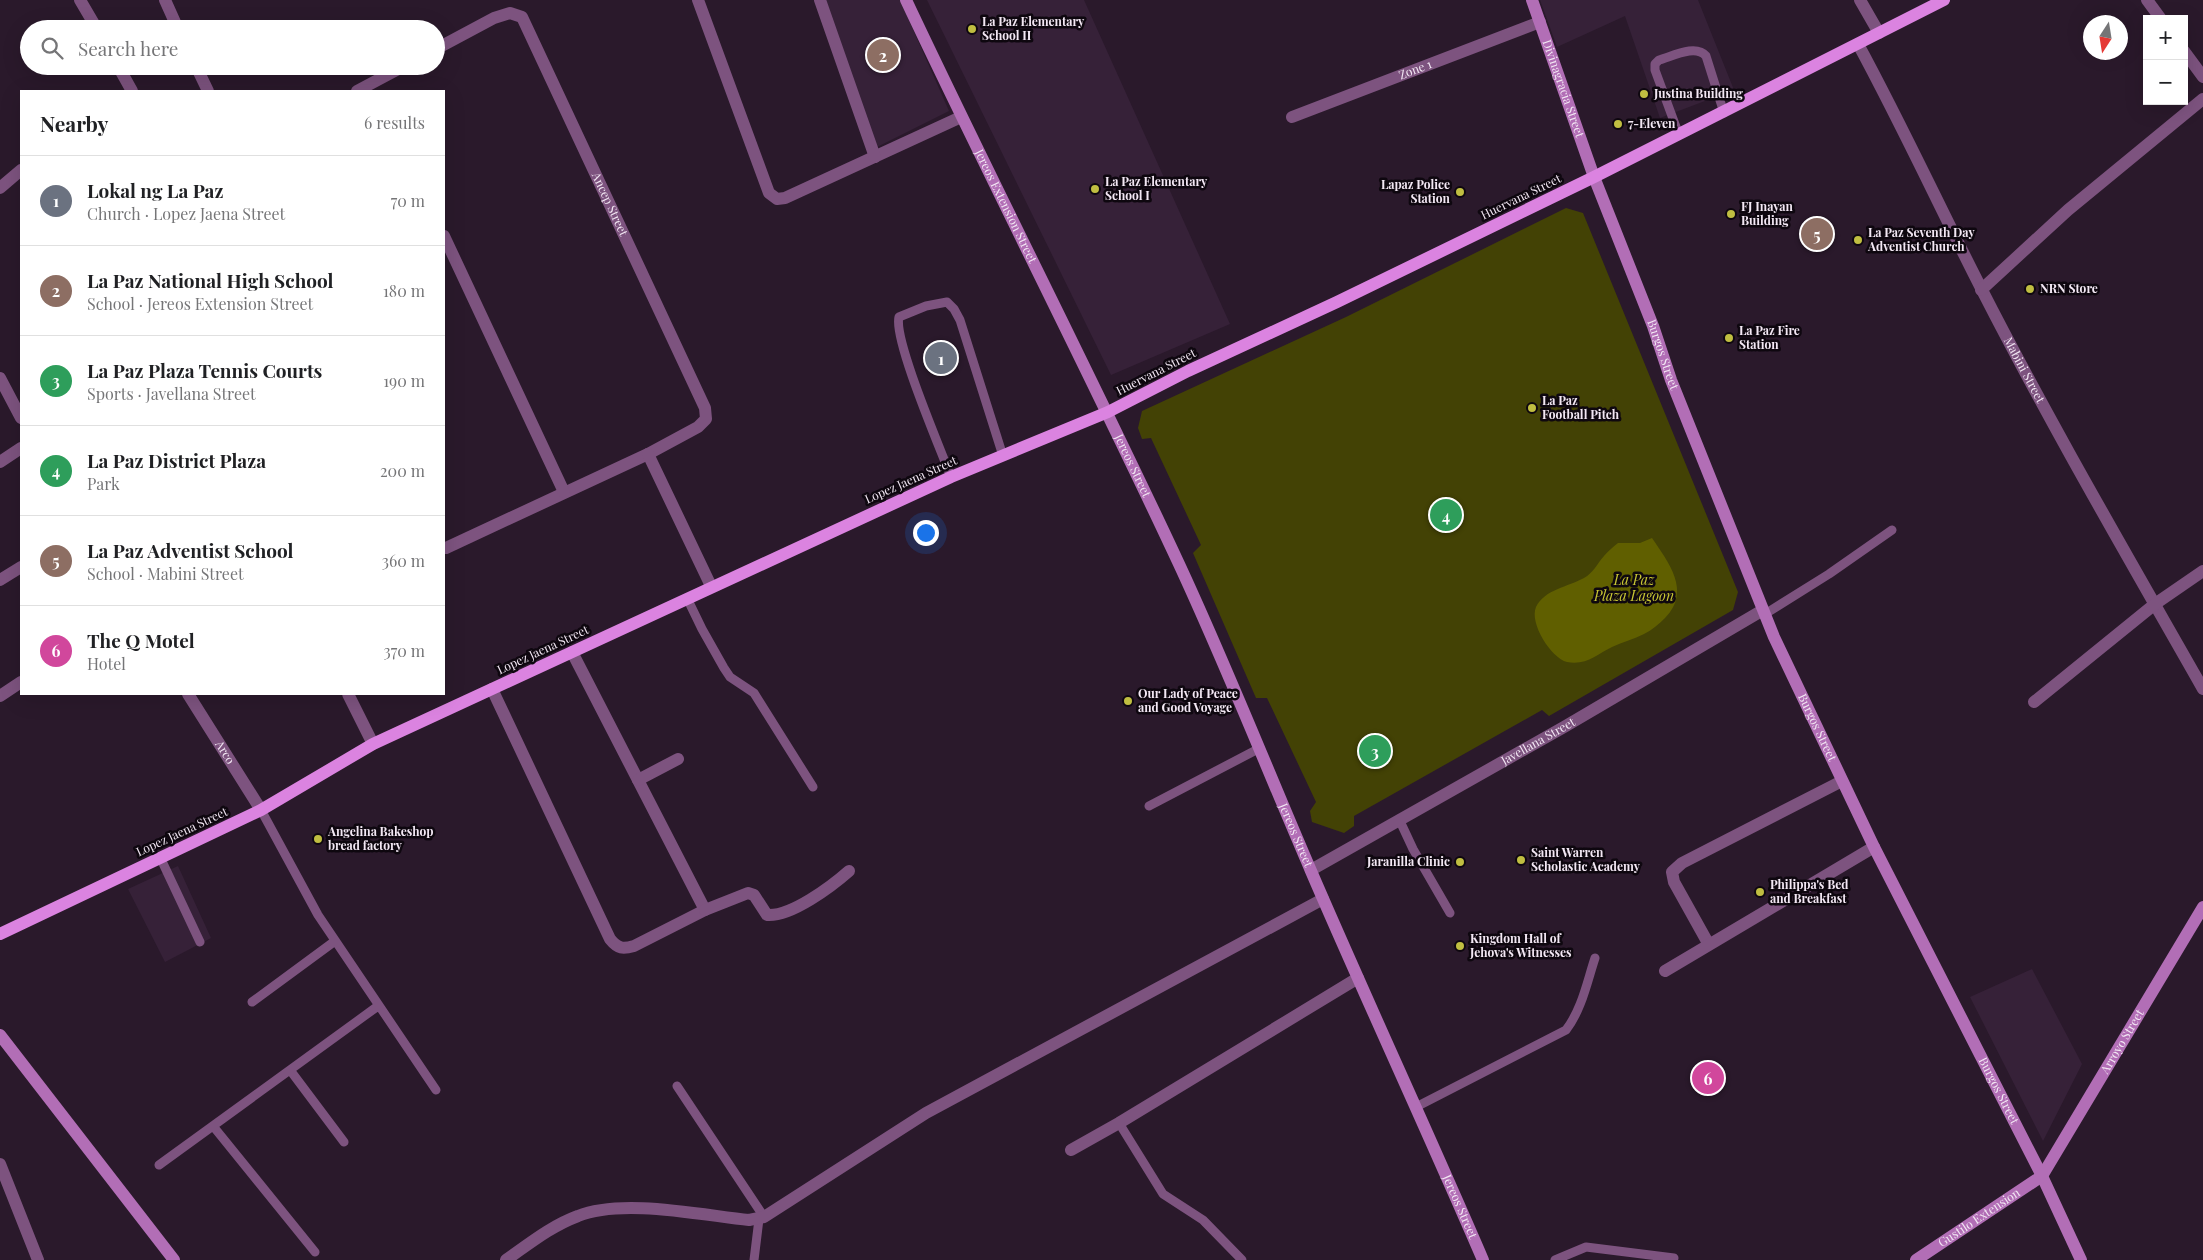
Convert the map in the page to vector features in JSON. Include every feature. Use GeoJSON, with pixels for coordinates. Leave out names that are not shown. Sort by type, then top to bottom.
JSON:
{"type":"FeatureCollection","features":[{"type":"Feature","properties":{"kind":"main road","name":"Huervana Street"},"geometry":{"type":"LineString","coordinates":[[1108,412],[1188,371],[1337,302],[1724,113],[1944,0]]}},
{"type":"Feature","properties":{"kind":"main road","name":"Lopez Jaena Street"},"geometry":{"type":"LineString","coordinates":[[0,934],[261,810],[373,744],[711,586],[951,477],[1108,412]]}},
{"type":"Feature","properties":{"kind":"street"},"geometry":{"type":"LineString","coordinates":[[80,0],[91,20]]}},
{"type":"Feature","properties":{"kind":"street"},"geometry":{"type":"LineString","coordinates":[[165,0],[174,20]]}},
{"type":"Feature","properties":{"kind":"street"},"geometry":{"type":"LineString","coordinates":[[698,0],[769,194],[777,199],[785,198],[961,117]]}},
{"type":"Feature","properties":{"kind":"street"},"geometry":{"type":"LineString","coordinates":[[820,0],[875,157]]}},
{"type":"Feature","properties":{"kind":"street","name":"Jereos Extension Street"},"geometry":{"type":"LineString","coordinates":[[906,0],[961,117],[1108,412]]}},
{"type":"Feature","properties":{"kind":"street","name":"Divinagracia Street"},"geometry":{"type":"LineString","coordinates":[[1532,0],[1594,177]]}},
{"type":"Feature","properties":{"kind":"street"},"geometry":{"type":"LineString","coordinates":[[1860,0],[1879,34]]}},
{"type":"Feature","properties":{"kind":"street"},"geometry":{"type":"LineString","coordinates":[[2147,0],[2158,15]]}},
{"type":"Feature","properties":{"kind":"street","name":"Ancep Street"},"geometry":{"type":"LineString","coordinates":[[445,44],[494,18],[510,13],[522,17],[705,408],[706,419],[698,427],[648,454],[446,548]]}},
{"type":"Feature","properties":{"kind":"street","name":"Zone 1"},"geometry":{"type":"LineString","coordinates":[[1292,117],[1540,22]]}},
{"type":"Feature","properties":{"kind":"street","name":"Mabini Street"},"geometry":{"type":"LineString","coordinates":[[1858,44],[1883,90],[1982,290],[2070,456],[2203,689]]}},
{"type":"Feature","properties":{"kind":"street"},"geometry":{"type":"LineString","coordinates":[[2188,56],[2203,77]]}},
{"type":"Feature","properties":{"kind":"street"},"geometry":{"type":"LineString","coordinates":[[123,75],[131,90]]}},
{"type":"Feature","properties":{"kind":"street"},"geometry":{"type":"LineString","coordinates":[[200,75],[208,90]]}},
{"type":"Feature","properties":{"kind":"street"},"geometry":{"type":"LineString","coordinates":[[359,90],[387,75]]}},
{"type":"Feature","properties":{"kind":"street"},"geometry":{"type":"LineString","coordinates":[[1982,290],[2068,210],[2203,99]]}},
{"type":"Feature","properties":{"kind":"street"},"geometry":{"type":"LineString","coordinates":[[0,188],[20,171]]}},
{"type":"Feature","properties":{"kind":"street","name":"Burgos Street"},"geometry":{"type":"LineString","coordinates":[[1594,177],[1653,326],[1671,380],[1764,612],[1874,847],[2042,1176],[2081,1260]]}},
{"type":"Feature","properties":{"kind":"street"},"geometry":{"type":"LineString","coordinates":[[445,238],[564,492]]}},
{"type":"Feature","properties":{"kind":"street"},"geometry":{"type":"LineString","coordinates":[[0,378],[20,416]]}},
{"type":"Feature","properties":{"kind":"street","name":"Jereos Street"},"geometry":{"type":"LineString","coordinates":[[1108,412],[1237,691],[1323,899],[1483,1260]]}},
{"type":"Feature","properties":{"kind":"street"},"geometry":{"type":"LineString","coordinates":[[0,462],[20,449]]}},
{"type":"Feature","properties":{"kind":"street"},"geometry":{"type":"LineString","coordinates":[[648,454],[711,586]]}},
{"type":"Feature","properties":{"kind":"street"},"geometry":{"type":"LineString","coordinates":[[0,580],[20,568]]}},
{"type":"Feature","properties":{"kind":"street"},"geometry":{"type":"LineString","coordinates":[[2034,702],[2155,604],[2203,571]]}},
{"type":"Feature","properties":{"kind":"street","name":"Javellana Street"},"geometry":{"type":"LineString","coordinates":[[1311,870],[1764,612]]}},
{"type":"Feature","properties":{"kind":"street"},"geometry":{"type":"LineString","coordinates":[[572,652],[705,910]]}},
{"type":"Feature","properties":{"kind":"street"},"geometry":{"type":"LineString","coordinates":[[0,696],[20,683]]}},
{"type":"Feature","properties":{"kind":"street"},"geometry":{"type":"LineString","coordinates":[[492,689],[610,939],[616,946],[623,949],[634,946],[705,910],[748,893],[754,895],[767,915],[777,915],[822,894],[850,871]]}},
{"type":"Feature","properties":{"kind":"street","name":"Arco"},"geometry":{"type":"LineString","coordinates":[[189,695],[261,810]]}},
{"type":"Feature","properties":{"kind":"street"},"geometry":{"type":"LineString","coordinates":[[348,695],[373,744]]}},
{"type":"Feature","properties":{"kind":"street"},"geometry":{"type":"LineString","coordinates":[[638,780],[678,759]]}},
{"type":"Feature","properties":{"kind":"street"},"geometry":{"type":"LineString","coordinates":[[1708,943],[1674,882],[1672,872],[1682,863],[1842,781]]}},
{"type":"Feature","properties":{"kind":"street"},"geometry":{"type":"LineString","coordinates":[[1665,971],[1708,943],[1874,847]]}},
{"type":"Feature","properties":{"kind":"street"},"geometry":{"type":"LineString","coordinates":[[506,1260],[548,1230],[579,1215],[612,1209],[650,1209],[748,1220],[761,1218],[926,1113],[1323,899]]}},
{"type":"Feature","properties":{"kind":"street","name":"Arroyo Street"},"geometry":{"type":"LineString","coordinates":[[2042,1176],[2203,907]]}},
{"type":"Feature","properties":{"kind":"street"},"geometry":{"type":"LineString","coordinates":[[1071,1150],[1120,1123],[1358,978]]}},
{"type":"Feature","properties":{"kind":"street"},"geometry":{"type":"LineString","coordinates":[[0,1035],[174,1260]]}},
{"type":"Feature","properties":{"kind":"street"},"geometry":{"type":"LineString","coordinates":[[0,1164],[38,1260]]}},
{"type":"Feature","properties":{"kind":"street","name":"Gustilo Extension"},"geometry":{"type":"LineString","coordinates":[[1916,1260],[2042,1176]]}},
{"type":"Feature","properties":{"kind":"lane"},"geometry":{"type":"LineString","coordinates":[[1679,135],[1655,70],[1656,64],[1660,60],[1693,50],[1703,52],[1706,56],[1724,113]]}},
{"type":"Feature","properties":{"kind":"lane"},"geometry":{"type":"LineString","coordinates":[[951,477],[910,370],[898,328],[899,317],[911,312],[947,302],[954,309],[960,320],[1003,456]]}},
{"type":"Feature","properties":{"kind":"lane"},"geometry":{"type":"LineString","coordinates":[[1764,612],[1829,574],[1892,530]]}},
{"type":"Feature","properties":{"kind":"lane"},"geometry":{"type":"LineString","coordinates":[[687,598],[702,629],[730,677],[754,693],[813,787]]}},
{"type":"Feature","properties":{"kind":"lane"},"geometry":{"type":"LineString","coordinates":[[1149,806],[1260,748]]}},
{"type":"Feature","properties":{"kind":"lane"},"geometry":{"type":"LineString","coordinates":[[261,810],[318,915],[436,1090]]}},
{"type":"Feature","properties":{"kind":"lane"},"geometry":{"type":"LineString","coordinates":[[1399,819],[1412,849],[1450,913]]}},
{"type":"Feature","properties":{"kind":"lane"},"geometry":{"type":"LineString","coordinates":[[160,857],[200,942]]}},
{"type":"Feature","properties":{"kind":"lane"},"geometry":{"type":"LineString","coordinates":[[252,1002],[336,941]]}},
{"type":"Feature","properties":{"kind":"lane"},"geometry":{"type":"LineString","coordinates":[[1416,1107],[1566,1030],[1574,1019],[1579,1007],[1595,958]]}},
{"type":"Feature","properties":{"kind":"lane"},"geometry":{"type":"LineString","coordinates":[[159,1165],[378,1006]]}},
{"type":"Feature","properties":{"kind":"lane"},"geometry":{"type":"LineString","coordinates":[[290,1070],[344,1142]]}},
{"type":"Feature","properties":{"kind":"lane"},"geometry":{"type":"LineString","coordinates":[[677,1086],[761,1218],[754,1260]]}},
{"type":"Feature","properties":{"kind":"lane"},"geometry":{"type":"LineString","coordinates":[[1120,1123],[1163,1194],[1203,1220],[1242,1260]]}},
{"type":"Feature","properties":{"kind":"lane"},"geometry":{"type":"LineString","coordinates":[[212,1126],[315,1252]]}},
{"type":"Feature","properties":{"kind":"lane"},"geometry":{"type":"LineString","coordinates":[[1555,1260],[1586,1247],[1674,1258]]}},
{"type":"Feature","properties":{"kind":"shaded area"},"geometry":{"type":"Polygon","coordinates":[[[821,0],[900,0],[949,111],[875,148],[821,0]]]}},
{"type":"Feature","properties":{"kind":"shaded area","name":"La Paz Elementary School I"},"geometry":{"type":"Polygon","coordinates":[[[927,0],[1084,0],[1230,324],[1111,375],[927,0]]]}},
{"type":"Feature","properties":{"kind":"shaded area"},"geometry":{"type":"Polygon","coordinates":[[[1540,0],[1698,0],[1734,90],[1660,118],[1625,16],[1557,47],[1540,0]]]}},
{"type":"Feature","properties":{"kind":"shaded area"},"geometry":{"type":"Polygon","coordinates":[[[1566,208],[1583,213],[1738,592],[1733,610],[1549,716],[1542,710],[1354,816],[1354,826],[1344,833],[1312,822],[1310,811],[1316,802],[1267,698],[1256,698],[1193,553],[1201,545],[1151,438],[1142,439],[1138,428],[1142,411],[1346,317],[1566,208]]]}},
{"type":"Feature","properties":{"kind":"shaded area"},"geometry":{"type":"Polygon","coordinates":[[[178,866],[211,938],[165,962],[128,889],[178,866]]]}},
{"type":"Feature","properties":{"kind":"shaded area"},"geometry":{"type":"Polygon","coordinates":[[[2032,969],[2082,1064],[2043,1141],[1970,997],[2032,969]]]}},
{"type":"Feature","properties":{"kind":"water","name":"La Paz Plaza Lagoon"},"geometry":{"type":"Polygon","coordinates":[[[1652,538],[1665,557],[1675,577],[1677,587],[1677,597],[1673,608],[1665,618],[1650,631],[1612,647],[1586,661],[1567,662],[1554,654],[1543,639],[1536,622],[1536,607],[1540,601],[1551,592],[1587,576],[1607,552],[1618,543],[1640,543],[1652,538]]]}},
{"type":"Feature","properties":{"kind":"place","name":"La Paz Elementary School II"},"geometry":{"type":"Point","coordinates":[972,29]}},
{"type":"Feature","properties":{"kind":"place","name":"La Paz National High School"},"geometry":{"type":"Point","coordinates":[883,55]}},
{"type":"Feature","properties":{"kind":"place","name":"Justina Building"},"geometry":{"type":"Point","coordinates":[1644,94]}},
{"type":"Feature","properties":{"kind":"place","name":"7-Eleven"},"geometry":{"type":"Point","coordinates":[1618,124]}},
{"type":"Feature","properties":{"kind":"place","name":"La Paz Elementary School I"},"geometry":{"type":"Point","coordinates":[1095,189]}},
{"type":"Feature","properties":{"kind":"place","name":"Lapaz Police Station"},"geometry":{"type":"Point","coordinates":[1460,192]}},
{"type":"Feature","properties":{"kind":"place","name":"FJ Inayan Building"},"geometry":{"type":"Point","coordinates":[1731,214]}},
{"type":"Feature","properties":{"kind":"place","name":"La Paz Adventist School"},"geometry":{"type":"Point","coordinates":[1817,234]}},
{"type":"Feature","properties":{"kind":"place","name":"La Paz Seventh Day Adventist Church"},"geometry":{"type":"Point","coordinates":[1858,240]}},
{"type":"Feature","properties":{"kind":"place","name":"NRN Store"},"geometry":{"type":"Point","coordinates":[2030,289]}},
{"type":"Feature","properties":{"kind":"place","name":"La Paz Fire Station"},"geometry":{"type":"Point","coordinates":[1729,338]}},
{"type":"Feature","properties":{"kind":"place","name":"Lokal ng La Paz"},"geometry":{"type":"Point","coordinates":[941,358]}},
{"type":"Feature","properties":{"kind":"place","name":"La Paz Football Pitch"},"geometry":{"type":"Point","coordinates":[1532,408]}},
{"type":"Feature","properties":{"kind":"place","name":"La Paz District Plaza"},"geometry":{"type":"Point","coordinates":[1446,515]}},
{"type":"Feature","properties":{"kind":"place","name":"Our Lady of Peace and Good Voyage"},"geometry":{"type":"Point","coordinates":[1128,701]}},
{"type":"Feature","properties":{"kind":"place","name":"La Paz Plaza Tennis Courts"},"geometry":{"type":"Point","coordinates":[1375,751]}},
{"type":"Feature","properties":{"kind":"place","name":"Angelina Bakeshop bread factory"},"geometry":{"type":"Point","coordinates":[318,839]}},
{"type":"Feature","properties":{"kind":"place","name":"Saint Warren Scholastic Academy"},"geometry":{"type":"Point","coordinates":[1521,860]}},
{"type":"Feature","properties":{"kind":"place","name":"Jaranilla Clinic"},"geometry":{"type":"Point","coordinates":[1460,862]}},
{"type":"Feature","properties":{"kind":"place","name":"Philippa's Bed and Breakfast"},"geometry":{"type":"Point","coordinates":[1760,892]}},
{"type":"Feature","properties":{"kind":"place","name":"Kingdom Hall of Jehova's Witnesses"},"geometry":{"type":"Point","coordinates":[1460,946]}},
{"type":"Feature","properties":{"kind":"place","name":"The Q Motel"},"geometry":{"type":"Point","coordinates":[1708,1078]}}]}
